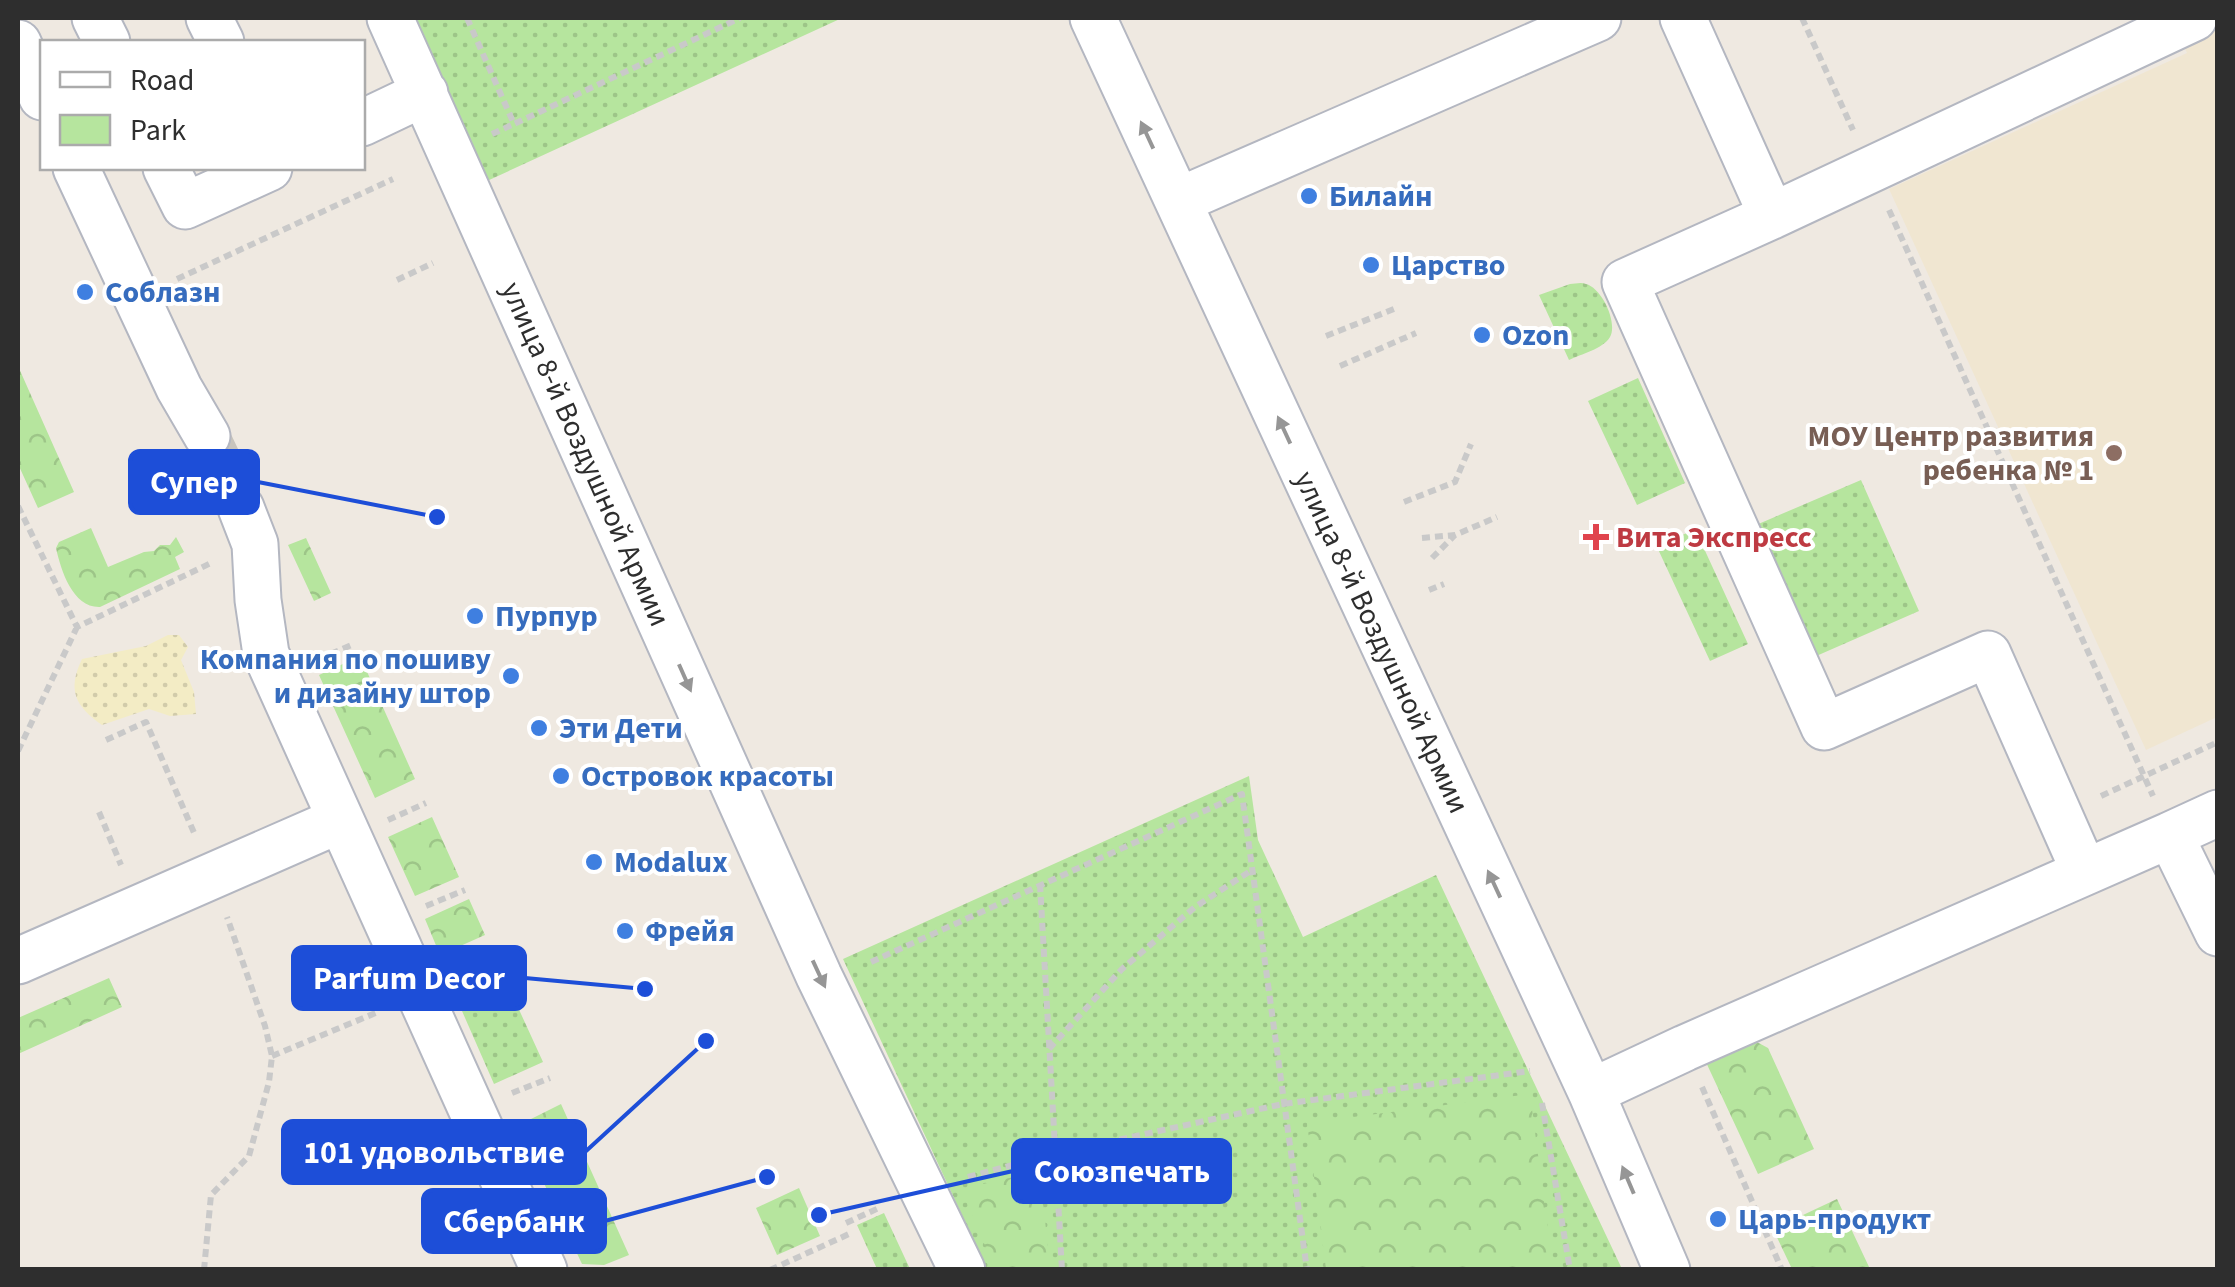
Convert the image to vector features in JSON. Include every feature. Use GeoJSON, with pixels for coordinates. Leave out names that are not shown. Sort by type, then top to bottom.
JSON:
{"type":"FeatureCollection","features":[{"type":"Feature","properties":{"kind":"street","name":"улица 8-й Воздушной Армии"},"geometry":{"type":"LineString","coordinates":[[390,18],[812,959],[962,1270]]}},
{"type":"Feature","properties":{"kind":"street","name":"улица 8-й Воздушной Армии"},"geometry":{"type":"LineString","coordinates":[[1092,18],[1590,1092],[1666,1270]]}},
{"type":"Feature","properties":{"kind":"street"},"geometry":{"type":"LineString","coordinates":[[1178,201],[1518,32],[1598,18]]}},
{"type":"Feature","properties":{"kind":"street"},"geometry":{"type":"LineString","coordinates":[[1684,18],[1772,216]]}},
{"type":"Feature","properties":{"kind":"street"},"geometry":{"type":"LineString","coordinates":[[2084,871],[1988,654],[1824,727],[1626,282],[2194,18]]}},
{"type":"Feature","properties":{"kind":"street"},"geometry":{"type":"LineString","coordinates":[[18,43],[40,92]]}},
{"type":"Feature","properties":{"kind":"street"},"geometry":{"type":"LineString","coordinates":[[365,122],[424,94]]}},
{"type":"Feature","properties":{"kind":"street"},"geometry":{"type":"LineString","coordinates":[[77,170],[179,388],[207,436]]}},
{"type":"Feature","properties":{"kind":"street"},"geometry":{"type":"LineString","coordinates":[[167,170],[185,206],[265,170]]}},
{"type":"Feature","properties":{"kind":"street"},"geometry":{"type":"LineString","coordinates":[[248,526],[266,654],[359,822],[431,982],[528,1265]]}},
{"type":"Feature","properties":{"kind":"street"},"geometry":{"type":"LineString","coordinates":[[1590,1092],[2218,813]]}},
{"type":"Feature","properties":{"kind":"street"},"geometry":{"type":"LineString","coordinates":[[18,960],[212,876],[359,822]]}},
{"type":"Feature","properties":{"kind":"street"},"geometry":{"type":"LineString","coordinates":[[2170,835],[2218,933]]}},
{"type":"Feature","properties":{"kind":"path"},"geometry":{"type":"LineString","coordinates":[[467,18],[514,124],[726,21],[740,18]]}},
{"type":"Feature","properties":{"kind":"path"},"geometry":{"type":"LineString","coordinates":[[1802,18],[2170,835]]}},
{"type":"Feature","properties":{"kind":"path"},"geometry":{"type":"LineString","coordinates":[[172,282],[394,178]]}},
{"type":"Feature","properties":{"kind":"path"},"geometry":{"type":"LineString","coordinates":[[397,280],[433,263]]}},
{"type":"Feature","properties":{"kind":"path"},"geometry":{"type":"LineString","coordinates":[[1326,336],[1394,308]]}},
{"type":"Feature","properties":{"kind":"path"},"geometry":{"type":"LineString","coordinates":[[1340,366],[1416,333]]}},
{"type":"Feature","properties":{"kind":"path"},"geometry":{"type":"LineString","coordinates":[[1404,502],[1454,482],[1472,444]]}},
{"type":"Feature","properties":{"kind":"path"},"geometry":{"type":"LineString","coordinates":[[18,506],[77,626]]}},
{"type":"Feature","properties":{"kind":"path"},"geometry":{"type":"LineString","coordinates":[[1422,538],[1455,534],[1497,517]]}},
{"type":"Feature","properties":{"kind":"path"},"geometry":{"type":"LineString","coordinates":[[18,751],[77,626],[248,526]]}},
{"type":"Feature","properties":{"kind":"path"},"geometry":{"type":"LineString","coordinates":[[1432,558],[1455,534]]}},
{"type":"Feature","properties":{"kind":"path"},"geometry":{"type":"LineString","coordinates":[[1430,590],[1444,584]]}},
{"type":"Feature","properties":{"kind":"path"},"geometry":{"type":"LineString","coordinates":[[309,664],[354,644]]}},
{"type":"Feature","properties":{"kind":"path"},"geometry":{"type":"LineString","coordinates":[[106,740],[146,722],[212,876],[272,1056],[249,1156],[211,1194],[204,1270]]}},
{"type":"Feature","properties":{"kind":"path"},"geometry":{"type":"LineString","coordinates":[[2059,814],[2218,742]]}},
{"type":"Feature","properties":{"kind":"path"},"geometry":{"type":"LineString","coordinates":[[871,962],[1242,794],[1307,1270]]}},
{"type":"Feature","properties":{"kind":"path"},"geometry":{"type":"LineString","coordinates":[[359,822],[426,803]]}},
{"type":"Feature","properties":{"kind":"path"},"geometry":{"type":"LineString","coordinates":[[99,812],[140,908]]}},
{"type":"Feature","properties":{"kind":"path"},"geometry":{"type":"LineString","coordinates":[[1048,1050],[1122,970],[1195,907],[1252,870]]}},
{"type":"Feature","properties":{"kind":"path"},"geometry":{"type":"LineString","coordinates":[[1040,884],[1062,1270]]}},
{"type":"Feature","properties":{"kind":"path"},"geometry":{"type":"LineString","coordinates":[[416,910],[464,890]]}},
{"type":"Feature","properties":{"kind":"path"},"geometry":{"type":"LineString","coordinates":[[272,1056],[492,950]]}},
{"type":"Feature","properties":{"kind":"path"},"geometry":{"type":"LineString","coordinates":[[1685,1048],[1782,1270]]}},
{"type":"Feature","properties":{"kind":"path"},"geometry":{"type":"LineString","coordinates":[[924,1188],[1053,1154],[1282,1104],[1536,1070]]}},
{"type":"Feature","properties":{"kind":"path"},"geometry":{"type":"LineString","coordinates":[[497,1100],[550,1078]]}},
{"type":"Feature","properties":{"kind":"path"},"geometry":{"type":"LineString","coordinates":[[1540,1088],[1570,1270]]}},
{"type":"Feature","properties":{"kind":"path"},"geometry":{"type":"LineString","coordinates":[[770,1270],[849,1234]]}},
{"type":"Feature","properties":{"kind":"shaded area","name":"МОУ Центр развития ребенка № 1"},"geometry":{"type":"Polygon","coordinates":[[[2171,18],[2217,18],[2217,717],[2146,750],[1889,189],[2187,53],[2171,18]]]}},
{"type":"Feature","properties":{"kind":"green space"},"geometry":{"type":"Polygon","coordinates":[[[412,18],[842,18],[487,181],[412,18]]]}},
{"type":"Feature","properties":{"kind":"green space"},"geometry":{"type":"Polygon","coordinates":[[[1584,283],[1598,292],[1610,315],[1612,331],[1602,345],[1569,360],[1539,295],[1584,283]]]}},
{"type":"Feature","properties":{"kind":"green space"},"geometry":{"type":"Polygon","coordinates":[[[18,366],[74,492],[38,508],[18,464],[18,366]]]}},
{"type":"Feature","properties":{"kind":"green space"},"geometry":{"type":"Polygon","coordinates":[[[1638,378],[1685,483],[1637,505],[1588,401],[1638,378]]]}},
{"type":"Feature","properties":{"kind":"green space"},"geometry":{"type":"Polygon","coordinates":[[[1861,480],[1919,611],[1814,657],[1756,525],[1861,480]]]}},
{"type":"Feature","properties":{"kind":"green space"},"geometry":{"type":"Polygon","coordinates":[[[91,528],[108,567],[154,551],[160,545],[170,545],[176,537],[184,552],[175,557],[180,569],[100,607],[91,606],[70,586],[56,548],[59,542],[91,528]]]}},
{"type":"Feature","properties":{"kind":"green space"},"geometry":{"type":"Polygon","coordinates":[[[1695,529],[1748,644],[1710,661],[1657,547],[1695,529]]]}},
{"type":"Feature","properties":{"kind":"green space"},"geometry":{"type":"Polygon","coordinates":[[[306,538],[331,593],[314,601],[288,545],[306,538]]]}},
{"type":"Feature","properties":{"kind":"green space"},"geometry":{"type":"Polygon","coordinates":[[[360,656],[415,779],[375,798],[319,675],[360,656]]]}},
{"type":"Feature","properties":{"kind":"green space"},"geometry":{"type":"Polygon","coordinates":[[[1249,776],[1258,840],[1303,937],[1436,875],[1622,1269],[987,1269],[843,959],[1249,776]]]}},
{"type":"Feature","properties":{"kind":"green space"},"geometry":{"type":"Polygon","coordinates":[[[432,817],[459,877],[415,896],[388,837],[432,817]]]}},
{"type":"Feature","properties":{"kind":"green space"},"geometry":{"type":"Polygon","coordinates":[[[469,899],[485,935],[440,955],[425,919],[469,899]]]}},
{"type":"Feature","properties":{"kind":"green space"},"geometry":{"type":"Polygon","coordinates":[[[109,978],[122,1007],[18,1054],[18,1018],[109,978]]]}},
{"type":"Feature","properties":{"kind":"green space"},"geometry":{"type":"Polygon","coordinates":[[[505,979],[543,1062],[494,1084],[462,1011],[468,996],[505,979]]]}},
{"type":"Feature","properties":{"kind":"green space"},"geometry":{"type":"Polygon","coordinates":[[[1755,1041],[1768,1048],[1814,1149],[1758,1174],[1704,1058],[1755,1041]]]}},
{"type":"Feature","properties":{"kind":"green space"},"geometry":{"type":"Polygon","coordinates":[[[1530,1094],[1553,1269],[1326,1269],[1307,1123],[1530,1094]]]}},
{"type":"Feature","properties":{"kind":"green space"},"geometry":{"type":"Polygon","coordinates":[[[561,1104],[629,1255],[604,1265],[582,1264],[517,1126],[561,1104]]]}},
{"type":"Feature","properties":{"kind":"green space"},"geometry":{"type":"Polygon","coordinates":[[[1040,1171],[1050,1269],[995,1269],[961,1189],[1040,1171]]]}},
{"type":"Feature","properties":{"kind":"green space"},"geometry":{"type":"Polygon","coordinates":[[[799,1188],[820,1236],[777,1255],[756,1208],[799,1188]]]}},
{"type":"Feature","properties":{"kind":"green space"},"geometry":{"type":"Polygon","coordinates":[[[1837,1199],[1870,1269],[1792,1269],[1773,1229],[1837,1199]]]}},
{"type":"Feature","properties":{"kind":"green space"},"geometry":{"type":"Polygon","coordinates":[[[884,1213],[910,1269],[877,1269],[857,1225],[884,1213]]]}},
{"type":"Feature","properties":{"kind":"sand"},"geometry":{"type":"Polygon","coordinates":[[[168,635],[179,635],[188,647],[181,660],[194,692],[196,714],[170,716],[149,709],[102,725],[85,711],[75,688],[82,659],[146,646],[168,635]]]}},
{"type":"Feature","properties":{"kind":"tunnel"},"geometry":{"type":"LineString","coordinates":[[207,436],[241,508]]}},
{"type":"Feature","properties":{"kind":"place","name":"Билайн"},"geometry":{"type":"Point","coordinates":[1309,196]}},
{"type":"Feature","properties":{"kind":"place","name":"Царство"},"geometry":{"type":"Point","coordinates":[1371,265]}},
{"type":"Feature","properties":{"kind":"place","name":"Соблазн"},"geometry":{"type":"Point","coordinates":[85,292]}},
{"type":"Feature","properties":{"kind":"place","name":"Ozon"},"geometry":{"type":"Point","coordinates":[1482,335]}},
{"type":"Feature","properties":{"kind":"place","name":"МОУ Центр развития ребенка № 1"},"geometry":{"type":"Point","coordinates":[2114,453]}},
{"type":"Feature","properties":{"kind":"place","name":"Супер"},"geometry":{"type":"Point","coordinates":[437,517]}},
{"type":"Feature","properties":{"kind":"place","name":"Вита Экспресс"},"geometry":{"type":"Point","coordinates":[1596,537]}},
{"type":"Feature","properties":{"kind":"place","name":"Пурпур"},"geometry":{"type":"Point","coordinates":[475,616]}},
{"type":"Feature","properties":{"kind":"place","name":"Компания по пошиву и дизайну штор"},"geometry":{"type":"Point","coordinates":[511,676]}},
{"type":"Feature","properties":{"kind":"place","name":"Эти Дети"},"geometry":{"type":"Point","coordinates":[539,728]}},
{"type":"Feature","properties":{"kind":"place","name":"Островок красоты"},"geometry":{"type":"Point","coordinates":[561,776]}},
{"type":"Feature","properties":{"kind":"place","name":"Modalux"},"geometry":{"type":"Point","coordinates":[594,862]}},
{"type":"Feature","properties":{"kind":"place","name":"Фрейя"},"geometry":{"type":"Point","coordinates":[625,931]}},
{"type":"Feature","properties":{"kind":"place","name":"Parfum Decor"},"geometry":{"type":"Point","coordinates":[645,989]}},
{"type":"Feature","properties":{"kind":"place","name":"101 удовольствие"},"geometry":{"type":"Point","coordinates":[706,1041]}},
{"type":"Feature","properties":{"kind":"place","name":"Сбербанк"},"geometry":{"type":"Point","coordinates":[767,1177]}},
{"type":"Feature","properties":{"kind":"place","name":"Союзпечать"},"geometry":{"type":"Point","coordinates":[819,1215]}},
{"type":"Feature","properties":{"kind":"place","name":"Царь-продукт"},"geometry":{"type":"Point","coordinates":[1718,1219]}}]}
